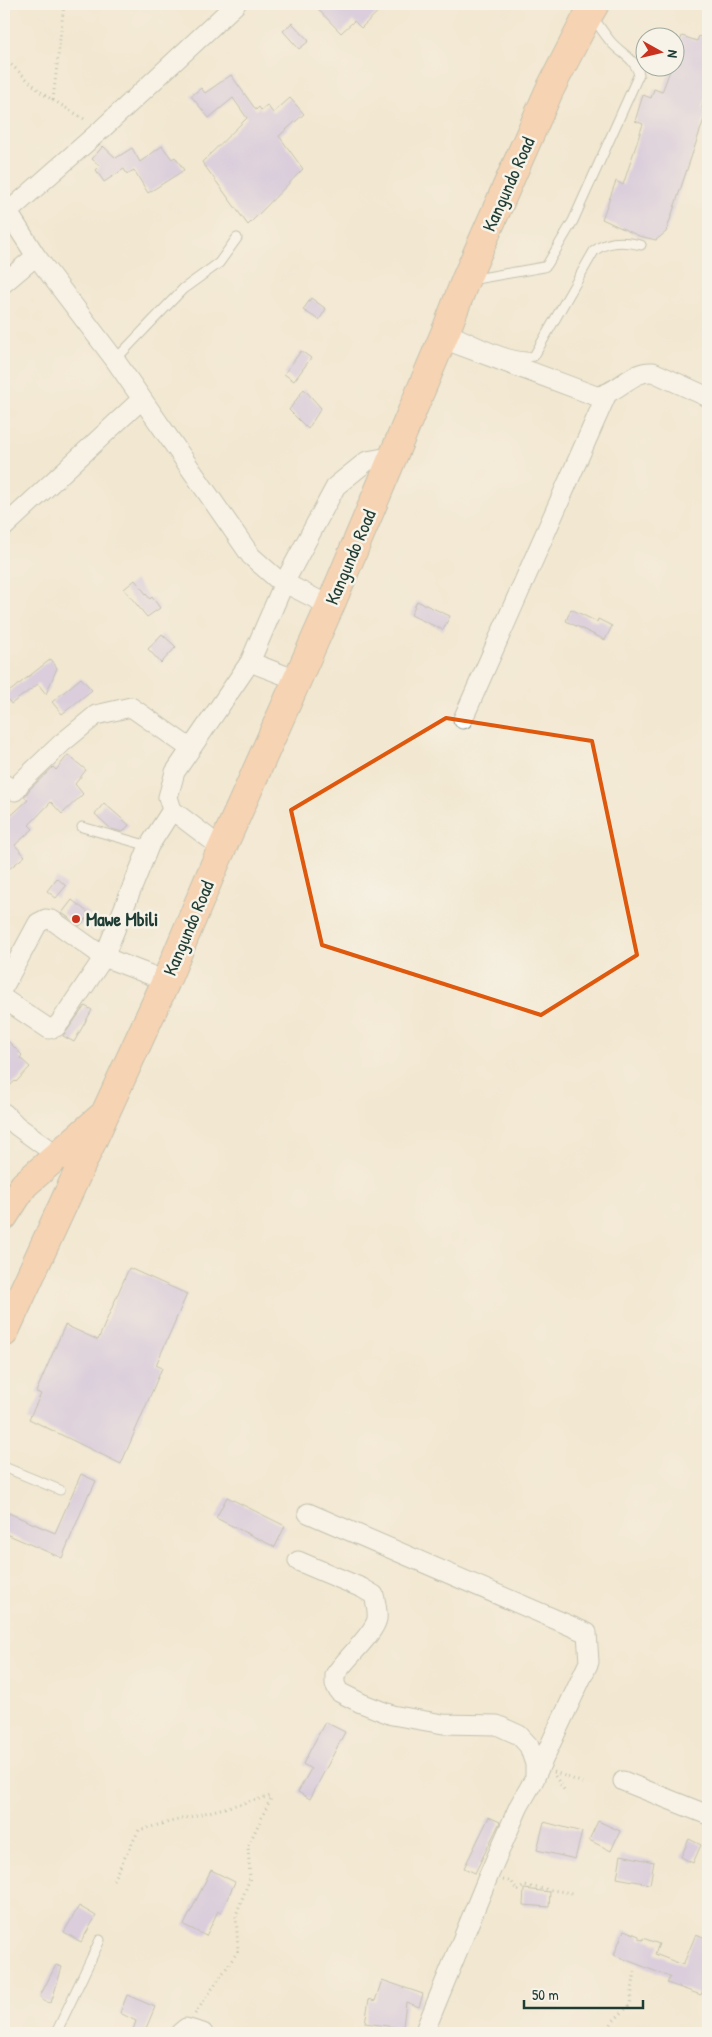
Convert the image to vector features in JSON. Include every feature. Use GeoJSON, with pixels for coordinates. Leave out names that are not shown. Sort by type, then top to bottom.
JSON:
{"type":"FeatureCollection","features":[{"type":"Feature","properties":{"kind":"highway","name":"Kangundo Road"},"geometry":{"type":"LineString","coordinates":[[4,1333],[166,981],[222,848],[330,606],[445,334],[465,281],[549,91],[592,8]]}},
{"type":"Feature","properties":{"kind":"highway","name":"Kangundo Road"},"geometry":{"type":"LineString","coordinates":[[4,1216],[24,1185],[107,1112]]}},
{"type":"Feature","properties":{"kind":"street"},"geometry":{"type":"LineString","coordinates":[[236,4],[102,129],[6,209],[36,256],[115,360],[251,556],[277,580],[330,606]]}},
{"type":"Feature","properties":{"kind":"street"},"geometry":{"type":"LineString","coordinates":[[4,284],[36,256]]}},
{"type":"Feature","properties":{"kind":"street"},"geometry":{"type":"LineString","coordinates":[[445,334],[596,396],[606,396],[620,388],[638,373],[645,371],[653,372],[708,397]]}},
{"type":"Feature","properties":{"kind":"street"},"geometry":{"type":"LineString","coordinates":[[463,719],[606,396]]}},
{"type":"Feature","properties":{"kind":"street"},"geometry":{"type":"LineString","coordinates":[[4,527],[142,399]]}},
{"type":"Feature","properties":{"kind":"street"},"geometry":{"type":"LineString","coordinates":[[222,848],[172,810],[168,798],[175,772],[250,662],[284,583],[336,486],[367,461],[394,456]]}},
{"type":"Feature","properties":{"kind":"street"},"geometry":{"type":"LineString","coordinates":[[250,662],[297,680]]}},
{"type":"Feature","properties":{"kind":"street"},"geometry":{"type":"LineString","coordinates":[[4,784],[15,791],[21,782],[62,743],[96,715],[131,707],[191,748]]}},
{"type":"Feature","properties":{"kind":"street"},"geometry":{"type":"LineString","coordinates":[[4,999],[49,1029],[56,1027],[62,1021],[104,957],[149,846],[172,810]]}},
{"type":"Feature","properties":{"kind":"street"},"geometry":{"type":"LineString","coordinates":[[4,986],[38,923],[46,919],[52,920],[104,957],[166,981]]}},
{"type":"Feature","properties":{"kind":"street"},"geometry":{"type":"LineString","coordinates":[[4,1112],[18,1126],[57,1155]]}},
{"type":"Feature","properties":{"kind":"street"},"geometry":{"type":"LineString","coordinates":[[308,1513],[587,1634],[589,1662],[543,1774],[519,1806],[424,2033]]}},
{"type":"Feature","properties":{"kind":"street"},"geometry":{"type":"LineString","coordinates":[[298,1561],[374,1595],[377,1620],[366,1637],[334,1675],[335,1684],[339,1692],[392,1715],[443,1724],[497,1725],[518,1735],[529,1746],[535,1764],[543,1774]]}},
{"type":"Feature","properties":{"kind":"street"},"geometry":{"type":"LineString","coordinates":[[623,1781],[668,1797],[708,1815]]}},
{"type":"Feature","properties":{"kind":"lane"},"geometry":{"type":"LineString","coordinates":[[465,281],[544,267],[573,221],[639,74],[631,58],[612,43],[592,8]]}},
{"type":"Feature","properties":{"kind":"lane"},"geometry":{"type":"LineString","coordinates":[[115,360],[183,289],[219,263],[237,238]]}},
{"type":"Feature","properties":{"kind":"lane"},"geometry":{"type":"LineString","coordinates":[[445,334],[524,358],[534,356],[594,251],[599,246],[616,242],[642,246]]}},
{"type":"Feature","properties":{"kind":"lane"},"geometry":{"type":"LineString","coordinates":[[82,827],[149,846]]}},
{"type":"Feature","properties":{"kind":"lane"},"geometry":{"type":"LineString","coordinates":[[4,1466],[60,1490]]}},
{"type":"Feature","properties":{"kind":"lane"},"geometry":{"type":"LineString","coordinates":[[56,2033],[100,1940]]}},
{"type":"Feature","properties":{"kind":"path"},"geometry":{"type":"LineString","coordinates":[[53,100],[64,4]]}},
{"type":"Feature","properties":{"kind":"path"},"geometry":{"type":"LineString","coordinates":[[4,58],[43,94],[102,129]]}},
{"type":"Feature","properties":{"kind":"path"},"geometry":{"type":"LineString","coordinates":[[543,1774],[565,1791]]}},
{"type":"Feature","properties":{"kind":"path"},"geometry":{"type":"LineString","coordinates":[[113,1880],[140,1830],[272,1796],[248,1846],[250,1878],[236,1915],[238,1952],[190,2031]]}},
{"type":"Feature","properties":{"kind":"path"},"geometry":{"type":"LineString","coordinates":[[488,1877],[512,1882],[517,1891],[524,1886],[572,1893]]}},
{"type":"Feature","properties":{"kind":"path"},"geometry":{"type":"LineString","coordinates":[[606,2033],[613,2020],[630,2006],[635,1970]]}},
{"type":"Feature","properties":{"kind":"highlighted area"},"geometry":{"type":"Polygon","coordinates":[[[446,718],[592,741],[637,955],[541,1015],[322,945],[291,810],[446,718]]]}},
{"type":"Feature","properties":{"kind":"building"},"geometry":{"type":"Polygon","coordinates":[[[313,4],[386,4],[361,28],[354,21],[341,33],[313,4]]]}},
{"type":"Feature","properties":{"kind":"building"},"geometry":{"type":"Polygon","coordinates":[[[292,23],[309,41],[299,49],[283,31],[292,23]]]}},
{"type":"Feature","properties":{"kind":"building"},"geometry":{"type":"Polygon","coordinates":[[[699,36],[708,39],[708,89],[702,108],[707,110],[666,232],[656,240],[639,236],[602,219],[616,181],[623,185],[643,124],[635,121],[643,95],[651,98],[654,89],[662,92],[667,78],[684,78],[684,37],[697,41],[699,36]]]}},
{"type":"Feature","properties":{"kind":"building"},"geometry":{"type":"Polygon","coordinates":[[[231,75],[256,110],[259,107],[261,110],[267,105],[273,113],[290,98],[304,114],[279,136],[303,169],[248,225],[202,162],[247,118],[233,98],[209,118],[191,96],[201,88],[205,93],[231,75]]]}},
{"type":"Feature","properties":{"kind":"building"},"geometry":{"type":"Polygon","coordinates":[[[103,146],[116,158],[132,148],[140,162],[162,146],[172,159],[175,157],[184,170],[148,193],[134,170],[127,174],[124,169],[104,182],[96,170],[100,166],[92,159],[103,146]]]}},
{"type":"Feature","properties":{"kind":"building"},"geometry":{"type":"Polygon","coordinates":[[[311,298],[326,309],[319,320],[303,310],[311,298]]]}},
{"type":"Feature","properties":{"kind":"building"},"geometry":{"type":"Polygon","coordinates":[[[301,351],[311,358],[294,381],[284,374],[301,351]]]}},
{"type":"Feature","properties":{"kind":"building"},"geometry":{"type":"Polygon","coordinates":[[[304,389],[321,408],[308,429],[289,410],[304,389]]]}},
{"type":"Feature","properties":{"kind":"building"},"geometry":{"type":"Polygon","coordinates":[[[135,580],[160,608],[147,617],[124,589],[135,580]]]}},
{"type":"Feature","properties":{"kind":"building"},"geometry":{"type":"Polygon","coordinates":[[[417,601],[450,616],[443,630],[411,615],[417,601]]]}},
{"type":"Feature","properties":{"kind":"building"},"geometry":{"type":"Polygon","coordinates":[[[571,609],[597,622],[598,619],[612,626],[605,640],[566,621],[571,609]]]}},
{"type":"Feature","properties":{"kind":"building"},"geometry":{"type":"Polygon","coordinates":[[[162,634],[176,647],[161,663],[148,649],[162,634]]]}},
{"type":"Feature","properties":{"kind":"building"},"geometry":{"type":"Polygon","coordinates":[[[51,659],[57,668],[46,694],[38,684],[11,704],[5,695],[51,659]]]}},
{"type":"Feature","properties":{"kind":"building"},"geometry":{"type":"Polygon","coordinates":[[[81,678],[92,690],[62,714],[52,702],[81,678]]]}},
{"type":"Feature","properties":{"kind":"building"},"geometry":{"type":"Polygon","coordinates":[[[68,755],[86,770],[75,784],[83,794],[62,814],[51,802],[29,825],[33,829],[15,845],[25,856],[4,873],[4,822],[28,800],[24,797],[30,789],[53,767],[56,770],[68,755]]]}},
{"type":"Feature","properties":{"kind":"building"},"geometry":{"type":"Polygon","coordinates":[[[104,803],[129,825],[123,832],[111,829],[95,814],[104,803]]]}},
{"type":"Feature","properties":{"kind":"building"},"geometry":{"type":"Polygon","coordinates":[[[57,878],[66,886],[56,898],[47,891],[57,878]]]}},
{"type":"Feature","properties":{"kind":"building"},"geometry":{"type":"Polygon","coordinates":[[[72,900],[90,914],[80,926],[62,913],[72,900]]]}},
{"type":"Feature","properties":{"kind":"building"},"geometry":{"type":"Polygon","coordinates":[[[85,1006],[92,1010],[74,1042],[63,1036],[85,1006]]]}},
{"type":"Feature","properties":{"kind":"building"},"geometry":{"type":"Polygon","coordinates":[[[4,1037],[22,1055],[20,1058],[30,1067],[16,1082],[4,1091],[4,1037]]]}},
{"type":"Feature","properties":{"kind":"building"},"geometry":{"type":"Polygon","coordinates":[[[129,1268],[187,1294],[156,1365],[162,1368],[121,1464],[29,1419],[41,1394],[36,1392],[65,1325],[98,1340],[129,1268]]]}},
{"type":"Feature","properties":{"kind":"building"},"geometry":{"type":"Polygon","coordinates":[[[81,1474],[96,1481],[89,1493],[62,1558],[4,1533],[4,1511],[55,1533],[81,1474]]]}},
{"type":"Feature","properties":{"kind":"building"},"geometry":{"type":"Polygon","coordinates":[[[227,1497],[285,1526],[275,1547],[216,1518],[227,1497]]]}},
{"type":"Feature","properties":{"kind":"building"},"geometry":{"type":"Polygon","coordinates":[[[325,1722],[345,1732],[310,1799],[298,1792],[311,1769],[303,1764],[325,1722]]]}},
{"type":"Feature","properties":{"kind":"building"},"geometry":{"type":"Polygon","coordinates":[[[489,1817],[500,1822],[475,1873],[464,1868],[489,1817]]]}},
{"type":"Feature","properties":{"kind":"building"},"geometry":{"type":"Polygon","coordinates":[[[598,1821],[620,1831],[611,1851],[589,1840],[598,1821]]]}},
{"type":"Feature","properties":{"kind":"building"},"geometry":{"type":"Polygon","coordinates":[[[544,1822],[582,1832],[575,1859],[537,1850],[544,1822]]]}},
{"type":"Feature","properties":{"kind":"building"},"geometry":{"type":"Polygon","coordinates":[[[689,1839],[701,1845],[693,1863],[681,1857],[689,1839]]]}},
{"type":"Feature","properties":{"kind":"building"},"geometry":{"type":"Polygon","coordinates":[[[621,1855],[654,1862],[650,1884],[617,1878],[621,1855]]]}},
{"type":"Feature","properties":{"kind":"building"},"geometry":{"type":"Polygon","coordinates":[[[211,1870],[235,1882],[221,1912],[218,1911],[206,1936],[184,1925],[211,1870]]]}},
{"type":"Feature","properties":{"kind":"building"},"geometry":{"type":"Polygon","coordinates":[[[524,1889],[550,1892],[549,1907],[523,1905],[524,1889]]]}},
{"type":"Feature","properties":{"kind":"building"},"geometry":{"type":"Polygon","coordinates":[[[79,1906],[96,1916],[81,1942],[64,1932],[79,1906]]]}},
{"type":"Feature","properties":{"kind":"building"},"geometry":{"type":"Polygon","coordinates":[[[624,1930],[639,1936],[639,1939],[643,1940],[643,1938],[659,1944],[655,1954],[683,1965],[696,1934],[708,1939],[708,1979],[701,1995],[667,1983],[670,1977],[614,1955],[624,1930]]]}},
{"type":"Feature","properties":{"kind":"building"},"geometry":{"type":"Polygon","coordinates":[[[56,1965],[62,1967],[51,2003],[43,2001],[40,1996],[56,1965]]]}},
{"type":"Feature","properties":{"kind":"building"},"geometry":{"type":"Polygon","coordinates":[[[382,1980],[423,1994],[419,2007],[406,2002],[402,2028],[365,2023],[369,1999],[375,2001],[382,1980]]]}},
{"type":"Feature","properties":{"kind":"building"},"geometry":{"type":"Polygon","coordinates":[[[127,1995],[155,2007],[144,2033],[132,2033],[136,2021],[120,2013],[127,1995]]]}},
{"type":"Feature","properties":{"kind":"place","name":"Mawe Mbili"},"geometry":{"type":"Point","coordinates":[76,919]}}]}
